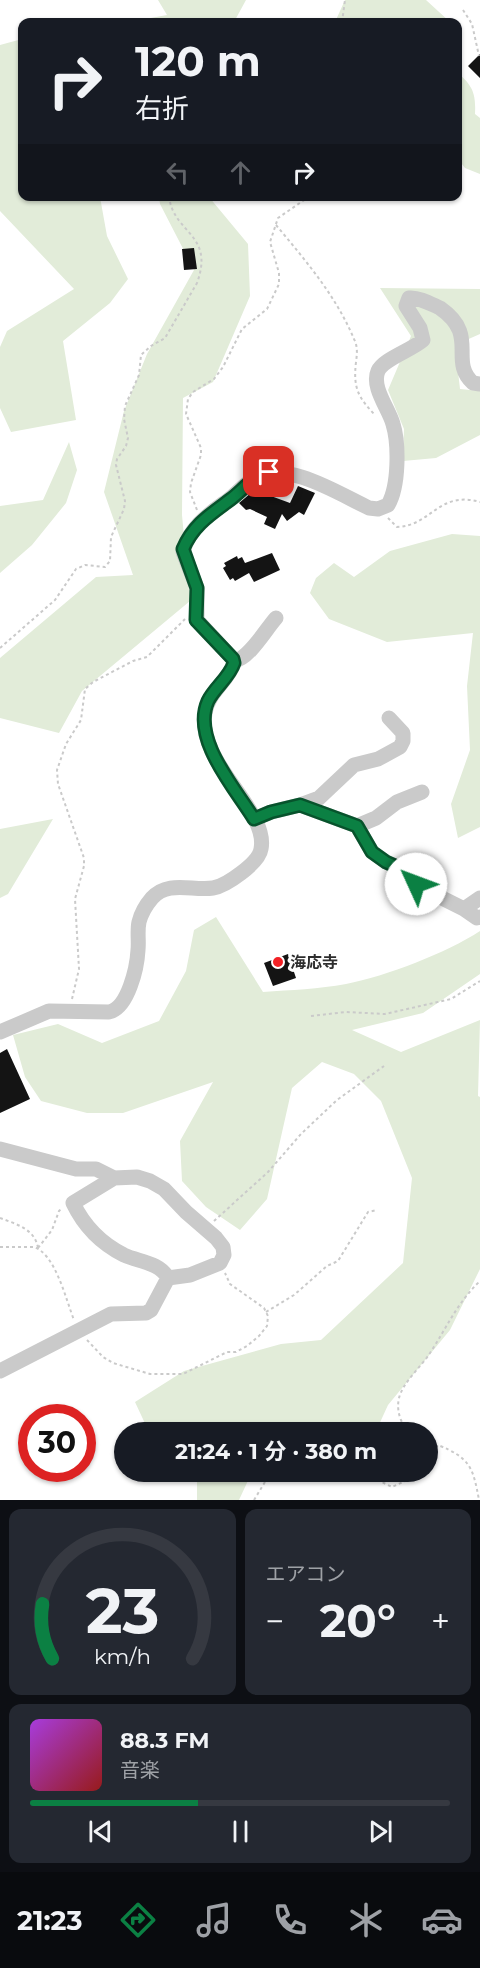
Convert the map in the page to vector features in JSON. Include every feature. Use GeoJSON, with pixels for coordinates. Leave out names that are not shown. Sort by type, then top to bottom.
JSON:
{"type":"FeatureCollection","features":[{"type":"Feature","properties":{"kind":"street"},"geometry":{"type":"LineString","coordinates":[[234,661],[198,623],[196,584],[183,552],[186,542],[201,520],[233,497],[250,481],[263,474],[276,472],[300,475],[369,508],[383,508],[390,500],[397,473],[394,426],[377,379],[378,371],[382,366],[423,340],[420,328],[406,306],[407,300],[412,297],[454,314],[470,329],[473,340],[466,362],[466,373],[474,383],[480,384]]}},
{"type":"Feature","properties":{"kind":"street"},"geometry":{"type":"LineString","coordinates":[[234,661],[248,653],[276,618]]}},
{"type":"Feature","properties":{"kind":"street"},"geometry":{"type":"LineString","coordinates":[[0,1032],[49,1011],[109,1012],[122,1005],[128,993],[138,954],[140,920],[149,901],[157,893],[173,887],[215,888],[249,867],[257,859],[261,849],[261,836],[254,819],[207,744],[204,728],[209,698],[229,675],[234,661]]}},
{"type":"Feature","properties":{"kind":"street"},"geometry":{"type":"LineString","coordinates":[[254,819],[318,798],[354,765],[378,759],[400,747],[403,733],[389,718]]}},
{"type":"Feature","properties":{"kind":"street"},"geometry":{"type":"LineString","coordinates":[[357,826],[376,818],[398,801],[422,792]]}},
{"type":"Feature","properties":{"kind":"street"},"geometry":{"type":"LineString","coordinates":[[300,805],[357,826],[372,852],[386,862],[404,870],[422,888],[477,918],[480,917]]}},
{"type":"Feature","properties":{"kind":"street"},"geometry":{"type":"LineString","coordinates":[[464,909],[480,897]]}},
{"type":"Feature","properties":{"kind":"street"},"geometry":{"type":"LineString","coordinates":[[0,1149],[76,1169],[96,1169],[114,1178]]}},
{"type":"Feature","properties":{"kind":"street"},"geometry":{"type":"LineString","coordinates":[[137,1177],[164,1189],[223,1247],[224,1255],[220,1263],[190,1275],[168,1278],[161,1269],[125,1256],[106,1245],[91,1232],[73,1203],[114,1178],[137,1177]]}},
{"type":"Feature","properties":{"kind":"street"},"geometry":{"type":"LineString","coordinates":[[0,1371],[111,1314],[146,1313],[151,1310],[168,1278]]}},
{"type":"Feature","properties":{"kind":"path"},"geometry":{"type":"LineString","coordinates":[[343,18],[345,0]]}},
{"type":"Feature","properties":{"kind":"path"},"geometry":{"type":"LineString","coordinates":[[463,10],[472,24],[479,56]]}},
{"type":"Feature","properties":{"kind":"path"},"geometry":{"type":"LineString","coordinates":[[0,648],[54,600],[76,569],[85,566],[105,567],[110,561],[111,537],[124,509],[125,501],[116,465],[128,438],[124,419],[125,406],[139,375],[141,355],[165,338],[200,274],[200,248],[197,240],[174,213],[170,201]]}},
{"type":"Feature","properties":{"kind":"path"},"geometry":{"type":"LineString","coordinates":[[201,520],[190,492],[201,455],[201,447],[186,414],[188,399],[193,392],[214,379],[223,367],[242,329],[267,309],[279,284],[279,273],[270,242],[278,218],[285,211],[304,201]]}},
{"type":"Feature","properties":{"kind":"path"},"geometry":{"type":"LineString","coordinates":[[276,225],[321,279],[353,337],[357,350],[355,387],[360,398],[376,417]]}},
{"type":"Feature","properties":{"kind":"path"},"geometry":{"type":"LineString","coordinates":[[383,508],[385,514],[397,527],[409,526],[453,499],[471,499],[480,502]]}},
{"type":"Feature","properties":{"kind":"path"},"geometry":{"type":"LineString","coordinates":[[70,1010],[79,969],[75,903],[84,858],[58,783],[58,765],[66,744],[81,720],[85,689],[93,682],[147,657],[197,609]]}},
{"type":"Feature","properties":{"kind":"path"},"geometry":{"type":"LineString","coordinates":[[311,1016],[346,1012],[385,1014],[451,999],[480,981]]}},
{"type":"Feature","properties":{"kind":"path"},"geometry":{"type":"LineString","coordinates":[[205,1229],[268,1172],[301,1134],[337,1100],[384,1066]]}},
{"type":"Feature","properties":{"kind":"path"},"geometry":{"type":"LineString","coordinates":[[38,1248],[52,1230],[58,1211],[73,1203]]}},
{"type":"Feature","properties":{"kind":"path"},"geometry":{"type":"LineString","coordinates":[[266,1312],[294,1295],[327,1266],[338,1261],[369,1212],[377,1210]]}},
{"type":"Feature","properties":{"kind":"path"},"geometry":{"type":"LineString","coordinates":[[0,1218],[20,1225],[36,1241],[38,1248],[54,1267],[78,1330],[103,1357],[112,1363],[150,1374],[183,1374],[227,1352],[236,1352],[248,1346],[267,1326],[268,1316],[264,1308],[230,1284],[220,1263]]}},
{"type":"Feature","properties":{"kind":"path"},"geometry":{"type":"LineString","coordinates":[[0,1247],[38,1248]]}},
{"type":"Feature","properties":{"kind":"path"},"geometry":{"type":"LineString","coordinates":[[401,1422],[399,1400],[403,1389],[432,1351],[459,1304],[480,1281]]}},
{"type":"Feature","properties":{"kind":"path"},"geometry":{"type":"LineString","coordinates":[[438,1445],[462,1457],[471,1467],[479,1500]]}},
{"type":"Feature","properties":{"kind":"path"},"geometry":{"type":"LineString","coordinates":[[254,1500],[265,1482]]}},
{"type":"Feature","properties":{"kind":"path"},"geometry":{"type":"LineString","coordinates":[[382,1482],[392,1487],[403,1482]]}},
{"type":"Feature","properties":{"kind":"green space"},"geometry":{"type":"Polygon","coordinates":[[[158,0],[246,0],[236,18],[151,18],[167,15],[158,0]]]}},
{"type":"Feature","properties":{"kind":"green space"},"geometry":{"type":"Polygon","coordinates":[[[345,0],[426,0],[446,18],[337,18],[345,0]]]}},
{"type":"Feature","properties":{"kind":"green space"},"geometry":{"type":"Polygon","coordinates":[[[18,40],[18,201],[101,201],[107,236],[128,279],[110,303],[63,341],[76,420],[11,432],[0,408],[0,347],[7,331],[74,289],[0,211],[0,45],[18,40]]]}},
{"type":"Feature","properties":{"kind":"green space"},"geometry":{"type":"Polygon","coordinates":[[[462,77],[472,91],[475,114],[480,118],[480,174],[465,168],[462,164],[462,77]]]}},
{"type":"Feature","properties":{"kind":"green space"},"geometry":{"type":"Polygon","coordinates":[[[160,201],[212,201],[248,244],[250,296],[213,382],[183,398],[182,515],[190,601],[82,691],[59,733],[0,718],[0,658],[96,577],[133,575],[104,492],[124,411],[147,354],[194,270],[160,201]]]}},
{"type":"Feature","properties":{"kind":"green space"},"geometry":{"type":"Polygon","coordinates":[[[380,288],[480,289],[480,334],[455,345],[460,389],[480,391],[480,435],[436,458],[403,461],[404,429],[388,390],[411,336],[380,288]]]}},
{"type":"Feature","properties":{"kind":"green space"},"geometry":{"type":"Polygon","coordinates":[[[69,442],[77,470],[66,503],[32,545],[0,573],[0,506],[43,500],[69,442]]]}},
{"type":"Feature","properties":{"kind":"green space"},"geometry":{"type":"Polygon","coordinates":[[[452,534],[480,536],[480,827],[458,838],[451,804],[470,750],[467,686],[473,633],[387,642],[329,619],[310,593],[316,578],[334,563],[354,577],[390,551],[452,534]]]}},
{"type":"Feature","properties":{"kind":"green space"},"geometry":{"type":"Polygon","coordinates":[[[53,819],[8,894],[0,898],[0,829],[53,819]]]}},
{"type":"Feature","properties":{"kind":"green space"},"geometry":{"type":"Polygon","coordinates":[[[216,917],[263,992],[326,987],[362,980],[397,970],[480,931],[480,974],[423,1013],[352,1030],[401,1052],[480,1020],[478,1096],[480,1097],[480,1269],[450,1330],[388,1405],[380,1422],[144,1422],[135,1402],[184,1371],[281,1344],[321,1340],[403,1263],[412,1178],[381,1101],[354,1074],[322,1062],[292,1088],[267,1199],[240,1230],[206,1207],[182,1181],[180,1141],[213,1082],[123,1113],[87,1113],[41,1101],[25,1077],[13,1035],[58,1024],[102,1043],[159,1021],[186,971],[194,930],[216,917]]]}},
{"type":"Feature","properties":{"kind":"green space"},"geometry":{"type":"Polygon","coordinates":[[[197,1482],[247,1482],[239,1500],[197,1500],[197,1482]]]}},
{"type":"Feature","properties":{"kind":"building"},"geometry":{"type":"Polygon","coordinates":[[[480,54],[480,78],[468,66],[480,54]]]}},
{"type":"Feature","properties":{"kind":"building"},"geometry":{"type":"Polygon","coordinates":[[[194,248],[197,269],[184,270],[182,249],[194,248]]]}},
{"type":"Feature","properties":{"kind":"building"},"geometry":{"type":"Polygon","coordinates":[[[298,486],[315,493],[304,515],[299,512],[287,521],[282,514],[275,529],[264,524],[267,517],[250,509],[246,510],[239,503],[251,493],[260,492],[290,503],[298,486]]]}},
{"type":"Feature","properties":{"kind":"building"},"geometry":{"type":"Polygon","coordinates":[[[272,553],[280,570],[254,582],[249,573],[235,581],[233,578],[230,580],[223,568],[226,566],[224,563],[237,556],[238,559],[242,557],[245,563],[272,553]]]}},
{"type":"Feature","properties":{"kind":"building"},"geometry":{"type":"Polygon","coordinates":[[[288,954],[296,978],[273,986],[264,963],[288,954]]]}},
{"type":"Feature","properties":{"kind":"building"},"geometry":{"type":"Polygon","coordinates":[[[7,1049],[30,1099],[0,1113],[0,1053],[7,1049]]]}},
{"type":"Feature","properties":{"kind":"place","name":"海応寺"},"geometry":{"type":"Point","coordinates":[278,962]}},
{"type":"Feature","properties":{"kind":"route"},"geometry":{"type":"LineString","coordinates":[[269,472],[250,481],[233,497],[201,520],[183,549],[197,588],[196,620],[233,659],[234,663],[229,675],[209,698],[204,728],[207,744],[254,819],[300,805],[330,818],[357,826],[372,852],[386,862],[396,864],[416,884]]}}]}
